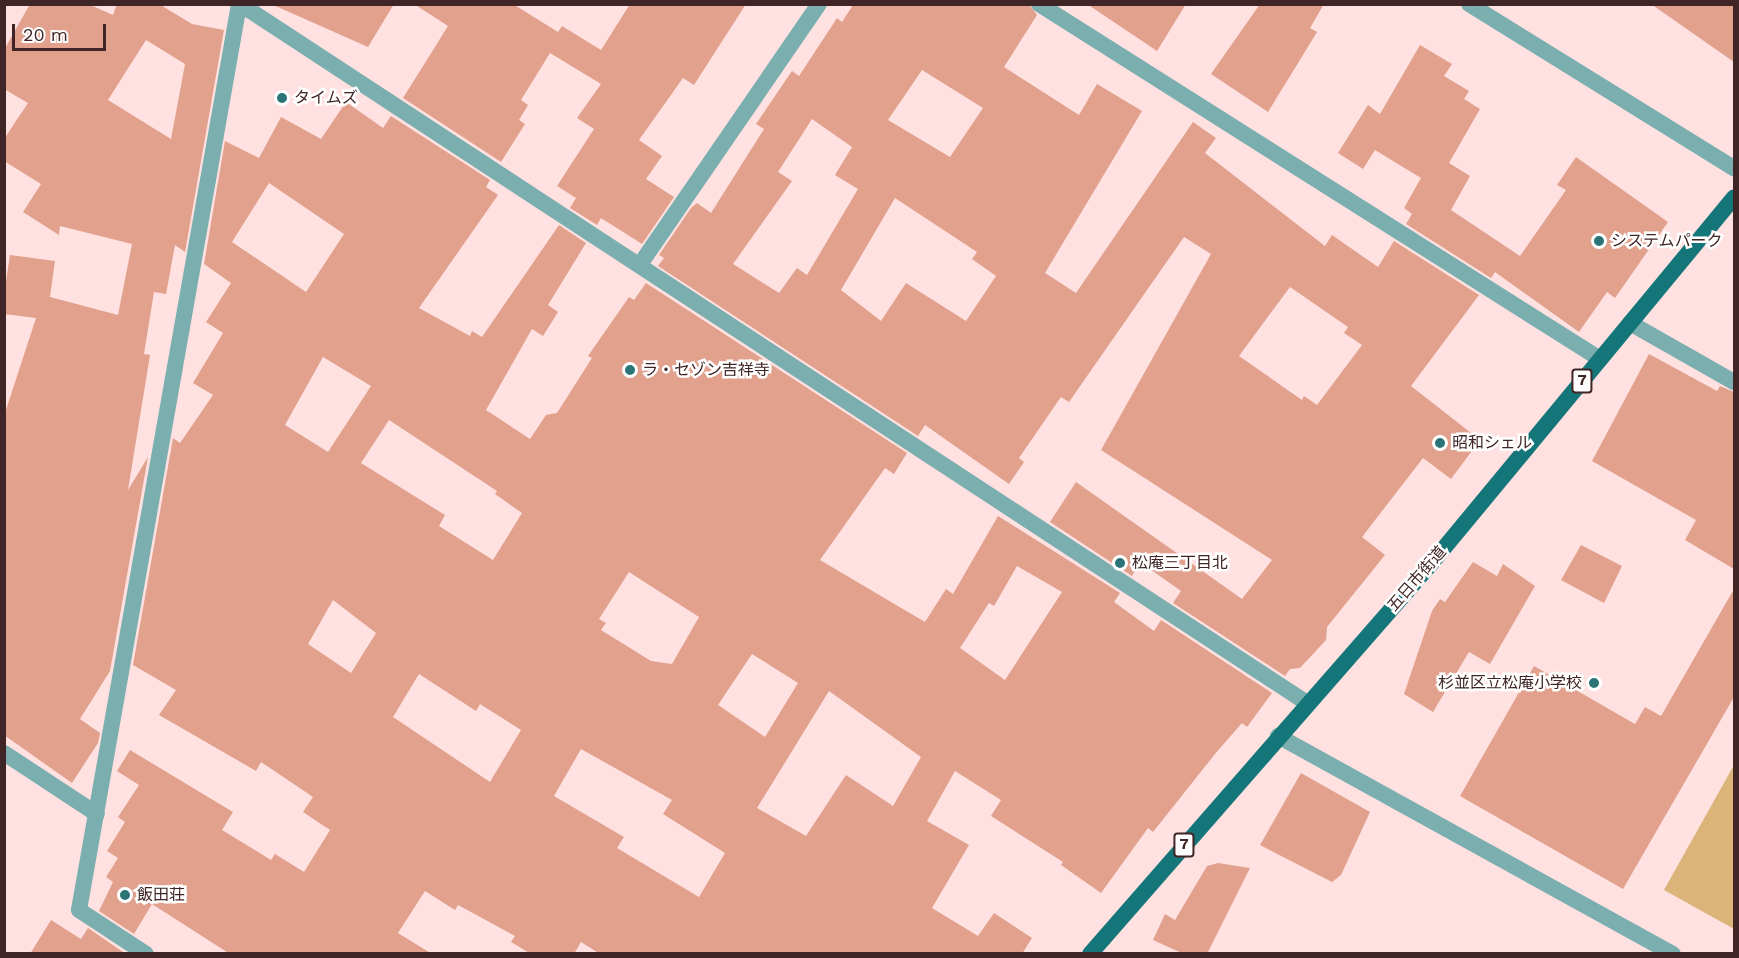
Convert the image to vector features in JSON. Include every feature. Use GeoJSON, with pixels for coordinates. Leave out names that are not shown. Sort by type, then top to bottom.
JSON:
{"type":"FeatureCollection","features":[{"type":"Feature","properties":{"kind":"main road","name":"五日市街道"},"geometry":{"type":"LineString","coordinates":[[1090,954],[1278,736],[1430,566],[1734,197]]}},
{"type":"Feature","properties":{"kind":"street"},"geometry":{"type":"LineString","coordinates":[[146,954],[79,910],[240,4],[641,263],[1307,703]]}},
{"type":"Feature","properties":{"kind":"street"},"geometry":{"type":"LineString","coordinates":[[641,263],[819,4]]}},
{"type":"Feature","properties":{"kind":"street"},"geometry":{"type":"LineString","coordinates":[[1039,4],[1600,359]]}},
{"type":"Feature","properties":{"kind":"street"},"geometry":{"type":"LineString","coordinates":[[1469,4],[1734,168]]}},
{"type":"Feature","properties":{"kind":"street"},"geometry":{"type":"LineString","coordinates":[[1630,323],[1734,382]]}},
{"type":"Feature","properties":{"kind":"street"},"geometry":{"type":"LineString","coordinates":[[1278,736],[1673,954]]}},
{"type":"Feature","properties":{"kind":"street"},"geometry":{"type":"LineString","coordinates":[[4,753],[97,814]]}},
{"type":"Feature","properties":{"kind":"shaded area"},"geometry":{"type":"Polygon","coordinates":[[[1734,765],[1734,929],[1664,890],[1734,765]]]}},
{"type":"Feature","properties":{"kind":"building"},"geometry":{"type":"Polygon","coordinates":[[[30,4],[88,4],[113,15],[117,4],[159,4],[192,24],[224,30],[185,252],[175,245],[166,294],[154,292],[144,354],[150,355],[128,490],[148,457],[110,671],[80,719],[100,733],[98,743],[72,783],[4,735],[4,416],[36,318],[4,314],[4,294],[10,255],[55,261],[50,297],[118,315],[132,244],[60,226],[59,235],[23,212],[41,184],[4,161],[4,139],[28,103],[4,89],[4,50],[30,4]],[[146,40],[108,100],[171,139],[185,64],[146,40]]]}},
{"type":"Feature","properties":{"kind":"building"},"geometry":{"type":"Polygon","coordinates":[[[271,4],[394,4],[368,47],[271,4]]]}},
{"type":"Feature","properties":{"kind":"building"},"geometry":{"type":"Polygon","coordinates":[[[414,4],[513,4],[558,32],[562,26],[601,50],[630,4],[746,4],[694,85],[683,78],[639,140],[662,156],[646,179],[674,197],[642,244],[601,218],[597,225],[570,208],[576,198],[557,186],[594,129],[577,118],[601,84],[550,53],[521,100],[528,105],[519,120],[525,124],[501,162],[403,98],[448,26],[414,4]]]}},
{"type":"Feature","properties":{"kind":"building"},"geometry":{"type":"Polygon","coordinates":[[[1029,4],[1037,15],[1004,67],[1079,115],[1097,84],[1142,111],[1045,273],[1076,293],[1193,122],[1216,138],[1205,153],[1325,246],[1332,235],[1378,267],[1394,241],[1479,295],[1411,386],[1480,440],[1451,479],[1423,458],[1362,537],[1385,555],[1327,627],[1326,640],[1300,668],[1290,669],[1285,676],[1173,603],[1181,591],[1140,562],[1132,576],[1050,522],[1076,482],[1242,599],[1272,560],[1101,450],[1211,254],[1184,237],[1069,402],[1061,397],[1019,458],[1024,462],[1009,484],[925,425],[918,436],[658,266],[664,258],[659,255],[691,208],[697,203],[711,213],[764,129],[756,124],[792,71],[799,76],[837,18],[842,22],[853,5],[1029,4]],[[922,70],[888,120],[950,157],[983,108],[922,70]],[[812,119],[778,172],[792,181],[733,264],[779,293],[797,268],[807,275],[858,189],[835,175],[852,147],[812,119]],[[895,198],[841,290],[881,321],[906,283],[966,321],[996,276],[972,259],[977,252],[895,198]],[[1290,287],[1239,356],[1302,400],[1304,396],[1317,405],[1362,345],[1344,333],[1348,327],[1290,287]]]}},
{"type":"Feature","properties":{"kind":"building"},"geometry":{"type":"Polygon","coordinates":[[[1087,4],[1186,4],[1157,51],[1087,4]]]}},
{"type":"Feature","properties":{"kind":"building"},"geometry":{"type":"Polygon","coordinates":[[[1260,4],[1324,4],[1310,28],[1317,32],[1268,112],[1211,74],[1260,4]]]}},
{"type":"Feature","properties":{"kind":"building"},"geometry":{"type":"Polygon","coordinates":[[[1651,4],[1734,4],[1734,62],[1651,4]]]}},
{"type":"Feature","properties":{"kind":"building"},"geometry":{"type":"Polygon","coordinates":[[[1420,45],[1452,64],[1444,76],[1469,91],[1464,99],[1480,109],[1449,163],[1470,176],[1451,210],[1520,256],[1566,190],[1557,185],[1576,157],[1668,222],[1615,298],[1607,292],[1579,332],[1495,272],[1491,278],[1406,224],[1412,214],[1404,208],[1421,178],[1375,150],[1363,169],[1338,153],[1368,105],[1380,114],[1420,45]]]}},
{"type":"Feature","properties":{"kind":"building"},"geometry":{"type":"Polygon","coordinates":[[[346,102],[383,128],[391,116],[490,180],[486,187],[498,195],[419,308],[470,336],[472,331],[482,337],[559,225],[586,243],[548,305],[558,312],[543,336],[532,329],[486,410],[530,439],[546,415],[557,413],[592,358],[588,356],[629,297],[634,300],[646,283],[907,453],[894,474],[885,468],[820,560],[925,622],[946,589],[953,594],[998,516],[1120,593],[1114,602],[1154,631],[1161,620],[1272,693],[1247,727],[1242,723],[1215,754],[1153,832],[1148,828],[1101,893],[1061,865],[1063,862],[991,816],[1001,800],[955,771],[927,821],[969,845],[932,908],[978,936],[994,913],[1032,938],[1022,954],[600,954],[581,942],[574,954],[531,954],[511,942],[515,936],[458,905],[455,910],[425,891],[398,933],[432,954],[230,954],[152,904],[134,934],[99,911],[113,882],[106,877],[118,858],[107,851],[125,822],[118,817],[139,785],[117,771],[130,750],[233,812],[222,830],[271,860],[275,854],[304,872],[330,830],[303,812],[313,797],[261,762],[256,771],[159,715],[176,690],[133,665],[173,438],[180,443],[213,395],[193,383],[223,333],[206,322],[231,283],[204,264],[225,141],[259,158],[281,117],[321,139],[346,102]],[[269,183],[232,242],[306,292],[344,234],[269,183]],[[323,357],[285,425],[328,452],[371,386],[323,357]],[[389,420],[361,463],[445,515],[439,526],[493,560],[522,513],[495,494],[497,491],[389,420]],[[1017,566],[994,606],[989,603],[960,648],[1005,680],[1062,592],[1017,566]],[[629,572],[599,619],[606,623],[601,630],[651,661],[672,664],[699,617],[629,572]],[[333,600],[308,644],[351,673],[376,633],[333,600]],[[752,654],[718,705],[765,737],[798,683],[752,654]],[[419,674],[393,717],[490,782],[521,730],[480,704],[476,711],[419,674]],[[829,691],[757,808],[806,836],[846,775],[893,806],[921,757],[829,691]],[[581,749],[554,796],[624,837],[617,848],[699,897],[725,853],[663,814],[672,800],[581,749]]]}},
{"type":"Feature","properties":{"kind":"building"},"geometry":{"type":"Polygon","coordinates":[[[1649,354],[1717,391],[1720,386],[1734,392],[1734,569],[1685,540],[1696,520],[1592,461],[1649,354]]]}},
{"type":"Feature","properties":{"kind":"building"},"geometry":{"type":"Polygon","coordinates":[[[1581,545],[1622,566],[1604,603],[1561,580],[1581,545]]]}},
{"type":"Feature","properties":{"kind":"building"},"geometry":{"type":"Polygon","coordinates":[[[1473,562],[1497,576],[1503,564],[1535,586],[1490,664],[1469,652],[1433,712],[1404,694],[1432,611],[1440,599],[1445,602],[1473,562]]]}},
{"type":"Feature","properties":{"kind":"building"},"geometry":{"type":"Polygon","coordinates":[[[1734,589],[1734,697],[1623,889],[1460,796],[1534,666],[1635,724],[1645,707],[1661,716],[1734,589]]]}},
{"type":"Feature","properties":{"kind":"building"},"geometry":{"type":"Polygon","coordinates":[[[1301,773],[1370,812],[1341,875],[1332,882],[1260,845],[1301,773]]]}},
{"type":"Feature","properties":{"kind":"building"},"geometry":{"type":"Polygon","coordinates":[[[1218,863],[1250,868],[1207,954],[1184,954],[1153,940],[1165,914],[1175,920],[1207,866],[1218,863]]]}},
{"type":"Feature","properties":{"kind":"building"},"geometry":{"type":"Polygon","coordinates":[[[51,920],[81,939],[88,928],[123,952],[30,954],[51,920]]]}},
{"type":"Feature","properties":{"kind":"place","name":"タイムズ"},"geometry":{"type":"Point","coordinates":[282,98]}},
{"type":"Feature","properties":{"kind":"place","name":"システムパーク"},"geometry":{"type":"Point","coordinates":[1599,241]}},
{"type":"Feature","properties":{"kind":"place","name":"ラ・セゾン吉祥寺"},"geometry":{"type":"Point","coordinates":[630,370]}},
{"type":"Feature","properties":{"kind":"place","name":"昭和シェル"},"geometry":{"type":"Point","coordinates":[1440,443]}},
{"type":"Feature","properties":{"kind":"place","name":"松庵三丁目北"},"geometry":{"type":"Point","coordinates":[1120,563]}},
{"type":"Feature","properties":{"kind":"place","name":"杉並区立松庵小学校"},"geometry":{"type":"Point","coordinates":[1594,683]}},
{"type":"Feature","properties":{"kind":"place","name":"飯田荘"},"geometry":{"type":"Point","coordinates":[125,895]}}]}
